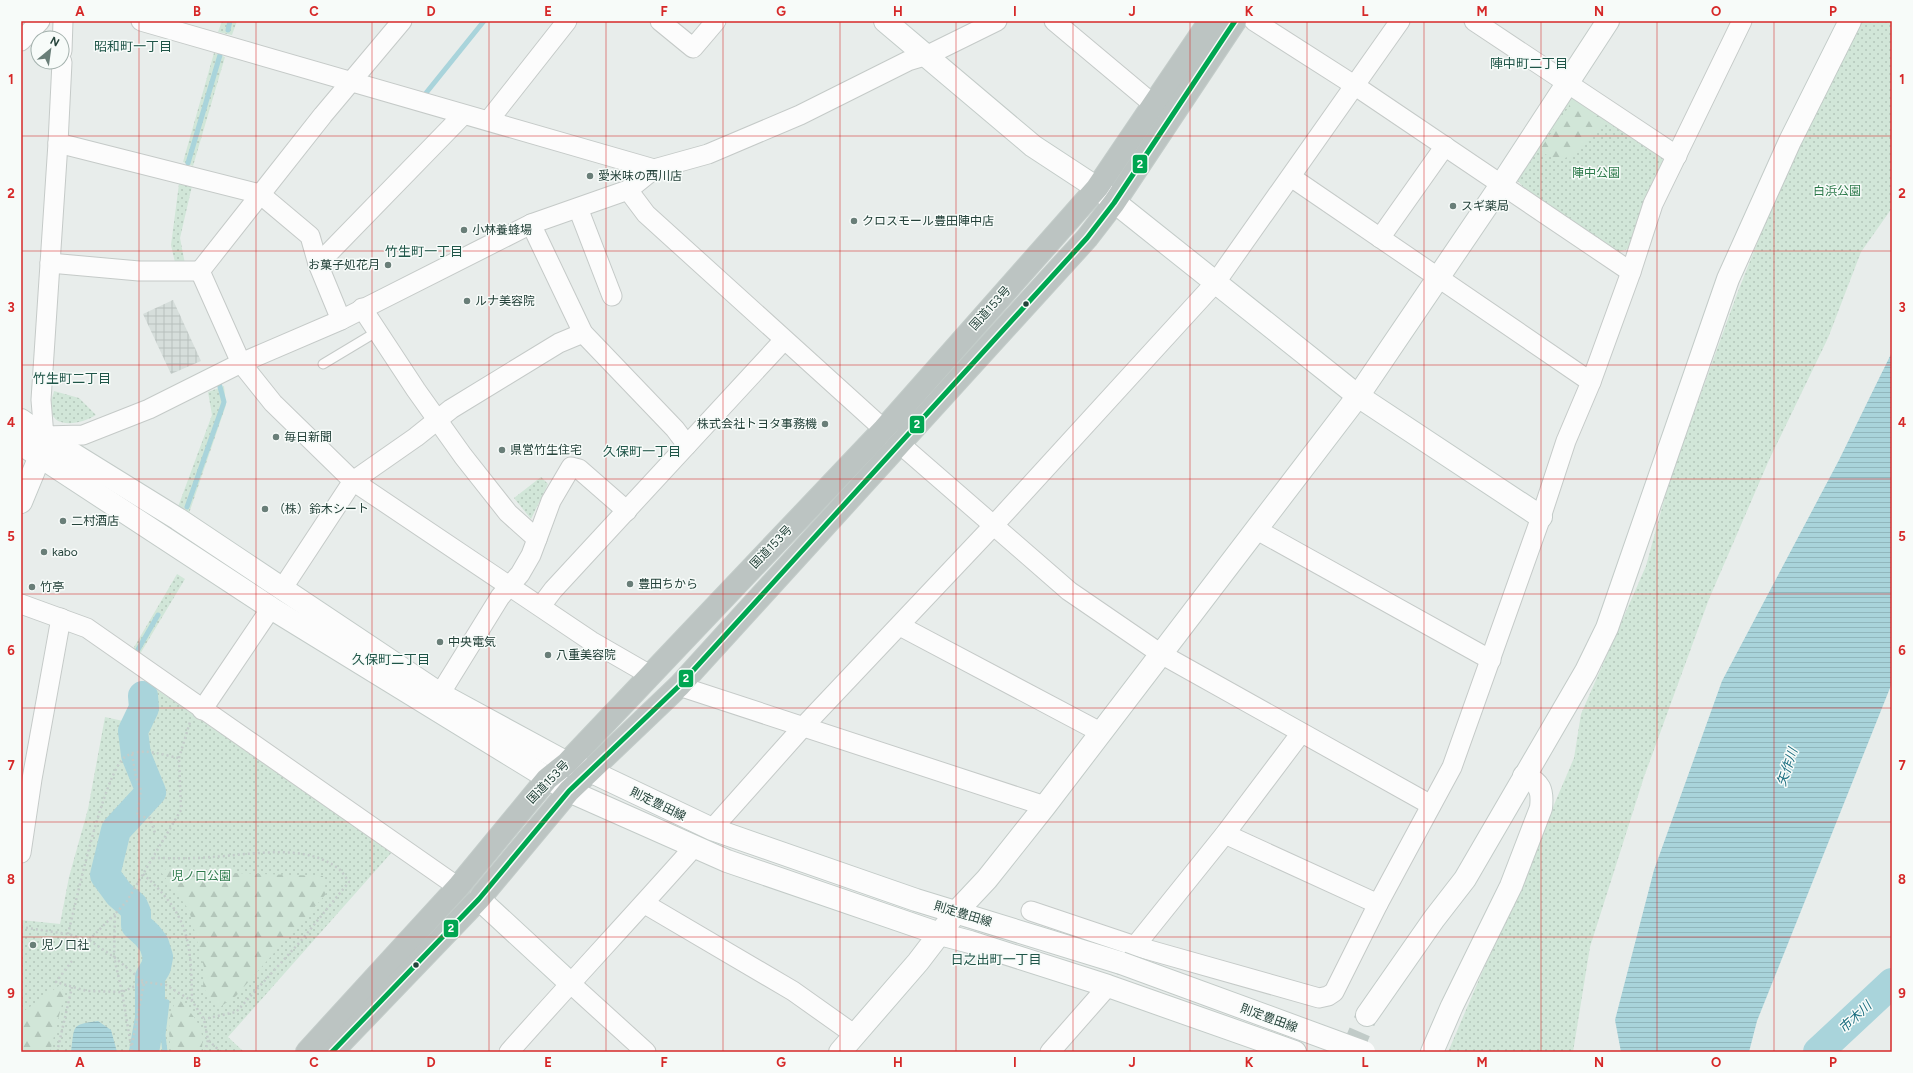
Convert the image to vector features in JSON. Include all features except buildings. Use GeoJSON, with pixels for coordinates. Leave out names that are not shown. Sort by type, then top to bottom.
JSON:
{"type":"FeatureCollection","features":[{"type":"Feature","properties":{"kind":"highway","name":"国道153号"},"geometry":{"type":"LineString","coordinates":[[307,1052],[458,887],[547,779],[567,763],[884,429],[1097,188],[1210,21]]}},
{"type":"Feature","properties":{"kind":"highway","name":"国道153号"},"geometry":{"type":"LineString","coordinates":[[332,1052],[479,899],[569,791],[592,772],[679,686],[1087,238],[1114,203],[1235,21]]}},
{"type":"Feature","properties":{"kind":"street"},"geometry":{"type":"LineString","coordinates":[[21,41],[40,21]]}},
{"type":"Feature","properties":{"kind":"street"},"geometry":{"type":"LineString","coordinates":[[141,21],[207,41],[353,81],[463,115],[489,120],[654,169]]}},
{"type":"Feature","properties":{"kind":"street"},"geometry":{"type":"LineString","coordinates":[[200,271],[260,194],[402,21]]}},
{"type":"Feature","properties":{"kind":"street"},"geometry":{"type":"LineString","coordinates":[[489,120],[567,21]]}},
{"type":"Feature","properties":{"kind":"street"},"geometry":{"type":"LineString","coordinates":[[660,21],[694,48],[716,21]]}},
{"type":"Feature","properties":{"kind":"street"},"geometry":{"type":"LineString","coordinates":[[885,21],[928,55],[1033,146],[1097,188],[1358,396],[1541,517]]}},
{"type":"Feature","properties":{"kind":"street"},"geometry":{"type":"LineString","coordinates":[[21,444],[42,446],[83,435],[149,409],[242,363],[341,320],[362,308],[531,224],[628,190],[654,169],[708,154],[800,115],[908,62],[928,55],[997,21]]}},
{"type":"Feature","properties":{"kind":"street"},"geometry":{"type":"LineString","coordinates":[[1054,21],[1153,104]]}},
{"type":"Feature","properties":{"kind":"street"},"geometry":{"type":"LineString","coordinates":[[1254,21],[1354,86],[1631,272]]}},
{"type":"Feature","properties":{"kind":"street"},"geometry":{"type":"LineString","coordinates":[[712,829],[802,728],[993,526],[1216,282],[1400,21]]}},
{"type":"Feature","properties":{"kind":"street"},"geometry":{"type":"LineString","coordinates":[[1474,21],[1677,156]]}},
{"type":"Feature","properties":{"kind":"street"},"geometry":{"type":"LineString","coordinates":[[840,1052],[918,962],[957,912],[987,879],[1045,806],[1358,396],[1502,185],[1608,21]]}},
{"type":"Feature","properties":{"kind":"street"},"geometry":{"type":"LineString","coordinates":[[1031,911],[1135,946],[1319,998],[1328,996],[1334,992],[1378,904],[1452,767],[1491,660],[1566,441],[1591,382],[1631,272],[1653,204],[1742,21]]}},
{"type":"Feature","properties":{"kind":"street"},"geometry":{"type":"LineString","coordinates":[[1367,1015],[1421,937],[1465,879],[1586,671],[1607,628],[1728,279],[1790,142],[1850,21]]}},
{"type":"Feature","properties":{"kind":"street"},"geometry":{"type":"LineString","coordinates":[[21,502],[42,446],[41,400],[62,70]]}},
{"type":"Feature","properties":{"kind":"street"},"geometry":{"type":"LineString","coordinates":[[318,264],[340,239],[463,115]]}},
{"type":"Feature","properties":{"kind":"street"},"geometry":{"type":"LineString","coordinates":[[58,143],[260,194],[310,236],[318,264],[341,320]]}},
{"type":"Feature","properties":{"kind":"street"},"geometry":{"type":"LineString","coordinates":[[1380,238],[1444,146]]}},
{"type":"Feature","properties":{"kind":"street"},"geometry":{"type":"LineString","coordinates":[[1290,177],[1591,382]]}},
{"type":"Feature","properties":{"kind":"street"},"geometry":{"type":"LineString","coordinates":[[628,190],[646,214],[784,340],[993,526],[1069,591],[1161,654],[1431,805]]}},
{"type":"Feature","properties":{"kind":"street"},"geometry":{"type":"LineString","coordinates":[[578,208],[612,296]]}},
{"type":"Feature","properties":{"kind":"street"},"geometry":{"type":"LineString","coordinates":[[531,224],[583,332],[675,429],[687,445]]}},
{"type":"Feature","properties":{"kind":"street"},"geometry":{"type":"LineString","coordinates":[[50,263],[139,271],[200,271]]}},
{"type":"Feature","properties":{"kind":"street"},"geometry":{"type":"LineString","coordinates":[[200,271],[242,363],[273,403],[353,481],[591,641],[650,675]]}},
{"type":"Feature","properties":{"kind":"street"},"geometry":{"type":"LineString","coordinates":[[362,308],[416,390],[463,456],[508,513],[537,539]]}},
{"type":"Feature","properties":{"kind":"street"},"geometry":{"type":"LineString","coordinates":[[282,589],[353,481],[416,437],[437,419],[559,343],[583,332]]}},
{"type":"Feature","properties":{"kind":"street"},"geometry":{"type":"LineString","coordinates":[[541,606],[553,590],[784,340]]}},
{"type":"Feature","properties":{"kind":"street"},"geometry":{"type":"LineString","coordinates":[[21,420],[42,446]]}},
{"type":"Feature","properties":{"kind":"street","name":"則定豊田線"},"geometry":{"type":"LineString","coordinates":[[42,446],[178,519],[440,694],[567,763],[592,772],[712,829],[916,900],[1121,963],[1364,1052]]}},
{"type":"Feature","properties":{"kind":"street","name":"則定豊田線"},"geometry":{"type":"LineString","coordinates":[[42,446],[271,608],[547,779],[569,791],[727,861],[940,934],[970,942],[1108,986],[1295,1052]]}},
{"type":"Feature","properties":{"kind":"street"},"geometry":{"type":"LineString","coordinates":[[440,694],[500,597],[524,568],[531,555],[551,501],[571,467],[579,469],[627,511]]}},
{"type":"Feature","properties":{"kind":"street"},"geometry":{"type":"LineString","coordinates":[[1257,530],[1491,660]]}},
{"type":"Feature","properties":{"kind":"street"},"geometry":{"type":"LineString","coordinates":[[21,604],[87,628],[199,708],[351,811],[458,887]]}},
{"type":"Feature","properties":{"kind":"street"},"geometry":{"type":"LineString","coordinates":[[199,708],[271,608]]}},
{"type":"Feature","properties":{"kind":"street"},"geometry":{"type":"LineString","coordinates":[[21,853],[32,779],[61,618]]}},
{"type":"Feature","properties":{"kind":"street"},"geometry":{"type":"LineString","coordinates":[[900,626],[1102,733]]}},
{"type":"Feature","properties":{"kind":"street"},"geometry":{"type":"LineString","coordinates":[[679,686],[802,728],[1045,806]]}},
{"type":"Feature","properties":{"kind":"street"},"geometry":{"type":"LineString","coordinates":[[1135,946],[1225,834],[1301,733]]}},
{"type":"Feature","properties":{"kind":"street"},"geometry":{"type":"LineString","coordinates":[[1432,1052],[1452,1006],[1511,886],[1541,808],[1543,796],[1539,787],[1535,781],[1524,776]]}},
{"type":"Feature","properties":{"kind":"street"},"geometry":{"type":"LineString","coordinates":[[1225,834],[1378,904]]}},
{"type":"Feature","properties":{"kind":"street"},"geometry":{"type":"LineString","coordinates":[[509,1052],[570,983],[645,904],[694,847]]}},
{"type":"Feature","properties":{"kind":"street"},"geometry":{"type":"LineString","coordinates":[[479,899],[646,1052]]}},
{"type":"Feature","properties":{"kind":"street"},"geometry":{"type":"LineString","coordinates":[[645,904],[793,992],[855,1035]]}},
{"type":"Feature","properties":{"kind":"street"},"geometry":{"type":"LineString","coordinates":[[1050,1052],[1108,986]]}},
{"type":"Feature","properties":{"kind":"lane"},"geometry":{"type":"LineString","coordinates":[[323,364],[378,331]]}},
{"type":"Feature","properties":{"kind":"path"},"geometry":{"type":"LineString","coordinates":[[90,940],[127,901],[181,810],[179,758],[199,708]]}},
{"type":"Feature","properties":{"kind":"path"},"geometry":{"type":"LineString","coordinates":[[68,934],[94,829],[115,769],[125,757],[138,751],[179,758]]}},
{"type":"Feature","properties":{"kind":"path"},"geometry":{"type":"LineString","coordinates":[[132,754],[136,777],[141,790],[137,816],[150,818],[155,833]]}},
{"type":"Feature","properties":{"kind":"path"},"geometry":{"type":"LineString","coordinates":[[153,858],[209,858],[286,852],[310,856],[328,862],[341,871],[349,882],[300,942],[236,1012],[204,1019]]}},
{"type":"Feature","properties":{"kind":"path"},"geometry":{"type":"LineString","coordinates":[[143,874],[161,890],[182,919],[191,956],[192,1001]]}},
{"type":"Feature","properties":{"kind":"path"},"geometry":{"type":"LineString","coordinates":[[115,914],[114,957],[122,992],[132,1050]]}},
{"type":"Feature","properties":{"kind":"path"},"geometry":{"type":"LineString","coordinates":[[21,927],[68,934],[90,940],[114,957],[144,982],[166,985],[192,1001],[204,1019],[208,1040],[205,1052]]}},
{"type":"Feature","properties":{"kind":"path"},"geometry":{"type":"LineString","coordinates":[[72,961],[56,982],[87,991],[122,992],[144,982]]}},
{"type":"Feature","properties":{"kind":"path"},"geometry":{"type":"LineString","coordinates":[[132,1050],[144,982]]}},
{"type":"Feature","properties":{"kind":"path"},"geometry":{"type":"LineString","coordinates":[[57,1052],[72,987]]}},
{"type":"Feature","properties":{"kind":"path"},"geometry":{"type":"LineString","coordinates":[[208,1040],[221,1052]]}},
{"type":"Feature","properties":{"kind":"shaded area"},"geometry":{"type":"Polygon","coordinates":[[[173,300],[201,361],[171,374],[143,314],[173,300]]]}},
{"type":"Feature","properties":{"kind":"green space"},"geometry":{"type":"Polygon","coordinates":[[[222,21],[237,21],[232,35],[218,32],[222,21]]]}},
{"type":"Feature","properties":{"kind":"green space","name":"白浜公園"},"geometry":{"type":"Polygon","coordinates":[[[1861,21],[1892,21],[1892,208],[1861,252],[1828,338],[1769,460],[1709,599],[1644,777],[1590,947],[1573,1052],[1448,1052],[1574,758],[1581,714],[1646,566],[1669,482],[1737,294],[1787,168],[1861,21]]]}},
{"type":"Feature","properties":{"kind":"green space"},"geometry":{"type":"Polygon","coordinates":[[[214,53],[225,57],[193,166],[183,162],[214,53]]]}},
{"type":"Feature","properties":{"kind":"green space","name":"陣中公園"},"geometry":{"type":"Polygon","coordinates":[[[1572,93],[1663,156],[1666,163],[1630,248],[1619,252],[1525,189],[1515,178],[1572,93]]]}},
{"type":"Feature","properties":{"kind":"green space"},"geometry":{"type":"Polygon","coordinates":[[[1574,99],[1607,122],[1578,151],[1564,158],[1557,159],[1548,156],[1540,151],[1541,148],[1574,99]]]}},
{"type":"Feature","properties":{"kind":"green space"},"geometry":{"type":"Polygon","coordinates":[[[179,184],[192,186],[180,238],[186,269],[177,271],[171,245],[179,184]]]}},
{"type":"Feature","properties":{"kind":"green space"},"geometry":{"type":"Polygon","coordinates":[[[224,386],[226,405],[186,522],[175,515],[212,415],[208,392],[224,386]]]}},
{"type":"Feature","properties":{"kind":"green space"},"geometry":{"type":"Polygon","coordinates":[[[54,391],[79,398],[96,415],[76,423],[61,422],[52,414],[50,406],[54,391]]]}},
{"type":"Feature","properties":{"kind":"green space"},"geometry":{"type":"Polygon","coordinates":[[[541,477],[548,484],[531,519],[514,498],[541,477]]]}},
{"type":"Feature","properties":{"kind":"green space"},"geometry":{"type":"Polygon","coordinates":[[[177,574],[185,579],[137,659],[130,654],[177,574]]]}},
{"type":"Feature","properties":{"kind":"green space","name":"児ノ口公園"},"geometry":{"type":"Polygon","coordinates":[[[149,684],[392,852],[228,1037],[244,1052],[21,1052],[21,920],[60,924],[69,877],[88,809],[105,717],[123,721],[149,684]]]}},
{"type":"Feature","properties":{"kind":"green space"},"geometry":{"type":"Polygon","coordinates":[[[170,867],[176,871],[323,876],[326,894],[236,996],[217,1009],[203,987],[204,967],[189,910],[161,872],[170,867]]]}},
{"type":"Feature","properties":{"kind":"green space"},"geometry":{"type":"Polygon","coordinates":[[[59,986],[65,992],[50,1052],[21,1052],[21,1013],[59,986]]]}},
{"type":"Feature","properties":{"kind":"green space"},"geometry":{"type":"Polygon","coordinates":[[[179,999],[198,1023],[202,1036],[201,1052],[171,1052],[169,1031],[170,1016],[179,999]]]}},
{"type":"Feature","properties":{"kind":"water","name":"矢作川"},"geometry":{"type":"Polygon","coordinates":[[[1892,352],[1892,683],[1757,1021],[1749,1052],[1621,1052],[1615,1020],[1654,870],[1722,681],[1839,460],[1892,352]]]}},
{"type":"Feature","properties":{"kind":"water"},"geometry":{"type":"Polygon","coordinates":[[[153,920],[165,939],[169,952],[169,966],[166,974],[162,975],[157,973],[156,949],[145,932],[153,920]]]}},
{"type":"Feature","properties":{"kind":"water"},"geometry":{"type":"Polygon","coordinates":[[[98,1021],[111,1030],[117,1052],[71,1052],[74,1031],[78,1025],[98,1021]]]}},
{"type":"Feature","properties":{"kind":"waterway"},"geometry":{"type":"LineString","coordinates":[[228,30],[230,21]]}},
{"type":"Feature","properties":{"kind":"waterway"},"geometry":{"type":"LineString","coordinates":[[426,93],[484,21]]}},
{"type":"Feature","properties":{"kind":"waterway"},"geometry":{"type":"LineString","coordinates":[[188,163],[220,55]]}},
{"type":"Feature","properties":{"kind":"waterway"},"geometry":{"type":"LineString","coordinates":[[187,507],[224,402],[219,383]]}},
{"type":"Feature","properties":{"kind":"waterway"},"geometry":{"type":"LineString","coordinates":[[136,656],[136,653],[158,615]]}},
{"type":"Feature","properties":{"kind":"waterway"},"geometry":{"type":"LineString","coordinates":[[141,684],[143,696]]}},
{"type":"Feature","properties":{"kind":"waterway"},"geometry":{"type":"LineString","coordinates":[[143,696],[144,708],[133,731],[136,755],[151,792],[116,830],[105,875],[119,894],[133,906],[136,913],[136,925],[154,944],[158,957],[156,967],[150,977],[150,1018],[144,1052]]}},
{"type":"Feature","properties":{"kind":"waterway","name":"市木川"},"geometry":{"type":"LineString","coordinates":[[1818,1052],[1892,983]]}},
{"type":"Feature","properties":{"kind":"waterway"},"geometry":{"type":"LineString","coordinates":[[150,998],[167,1002],[163,1035],[165,1052]]}},
{"type":"Feature","properties":{"kind":"tunnel"},"geometry":{"type":"LineString","coordinates":[[1351,1052],[1367,1015]]}},
{"type":"Feature","properties":{"kind":"transit line","name":"2"},"geometry":{"type":"LineString","coordinates":[[332,1052],[479,899],[569,791],[679,686],[1087,238],[1114,203],[1235,21]]}},
{"type":"Feature","properties":{"kind":"place","name":"愛米味の西川店"},"geometry":{"type":"Point","coordinates":[590,176]}},
{"type":"Feature","properties":{"kind":"place","name":"スギ薬局"},"geometry":{"type":"Point","coordinates":[1453,206]}},
{"type":"Feature","properties":{"kind":"place","name":"クロスモール豊田陣中店"},"geometry":{"type":"Point","coordinates":[854,221]}},
{"type":"Feature","properties":{"kind":"place","name":"小林養蜂場"},"geometry":{"type":"Point","coordinates":[464,230]}},
{"type":"Feature","properties":{"kind":"place","name":"お菓子処花月"},"geometry":{"type":"Point","coordinates":[388,265]}},
{"type":"Feature","properties":{"kind":"place","name":"ルナ美容院"},"geometry":{"type":"Point","coordinates":[467,301]}},
{"type":"Feature","properties":{"kind":"place","name":"株式会社トヨタ事務機"},"geometry":{"type":"Point","coordinates":[825,424]}},
{"type":"Feature","properties":{"kind":"place","name":"毎日新聞"},"geometry":{"type":"Point","coordinates":[276,437]}},
{"type":"Feature","properties":{"kind":"place","name":"県営竹生住宅"},"geometry":{"type":"Point","coordinates":[502,450]}},
{"type":"Feature","properties":{"kind":"place","name":"（株）鈴木シート"},"geometry":{"type":"Point","coordinates":[265,509]}},
{"type":"Feature","properties":{"kind":"place","name":"二村酒店"},"geometry":{"type":"Point","coordinates":[63,521]}},
{"type":"Feature","properties":{"kind":"place","name":"kabo"},"geometry":{"type":"Point","coordinates":[44,552]}},
{"type":"Feature","properties":{"kind":"place","name":"豊田ちから"},"geometry":{"type":"Point","coordinates":[630,584]}},
{"type":"Feature","properties":{"kind":"place","name":"竹亭"},"geometry":{"type":"Point","coordinates":[32,587]}},
{"type":"Feature","properties":{"kind":"place","name":"中央電気"},"geometry":{"type":"Point","coordinates":[440,642]}},
{"type":"Feature","properties":{"kind":"place","name":"八重美容院"},"geometry":{"type":"Point","coordinates":[548,655]}},
{"type":"Feature","properties":{"kind":"place","name":"児ノ口社"},"geometry":{"type":"Point","coordinates":[33,945]}},
{"type":"Feature","properties":{"kind":"district","name":"昭和町一丁目"},"geometry":{"type":"Point","coordinates":[133,46]}},
{"type":"Feature","properties":{"kind":"district","name":"陣中町二丁目"},"geometry":{"type":"Point","coordinates":[1529,63]}},
{"type":"Feature","properties":{"kind":"district","name":"竹生町一丁目"},"geometry":{"type":"Point","coordinates":[424,251]}},
{"type":"Feature","properties":{"kind":"district","name":"竹生町二丁目"},"geometry":{"type":"Point","coordinates":[72,378]}},
{"type":"Feature","properties":{"kind":"district","name":"久保町一丁目"},"geometry":{"type":"Point","coordinates":[642,451]}},
{"type":"Feature","properties":{"kind":"district","name":"久保町二丁目"},"geometry":{"type":"Point","coordinates":[391,659]}},
{"type":"Feature","properties":{"kind":"district","name":"日之出町一丁目"},"geometry":{"type":"Point","coordinates":[996,959]}}]}
